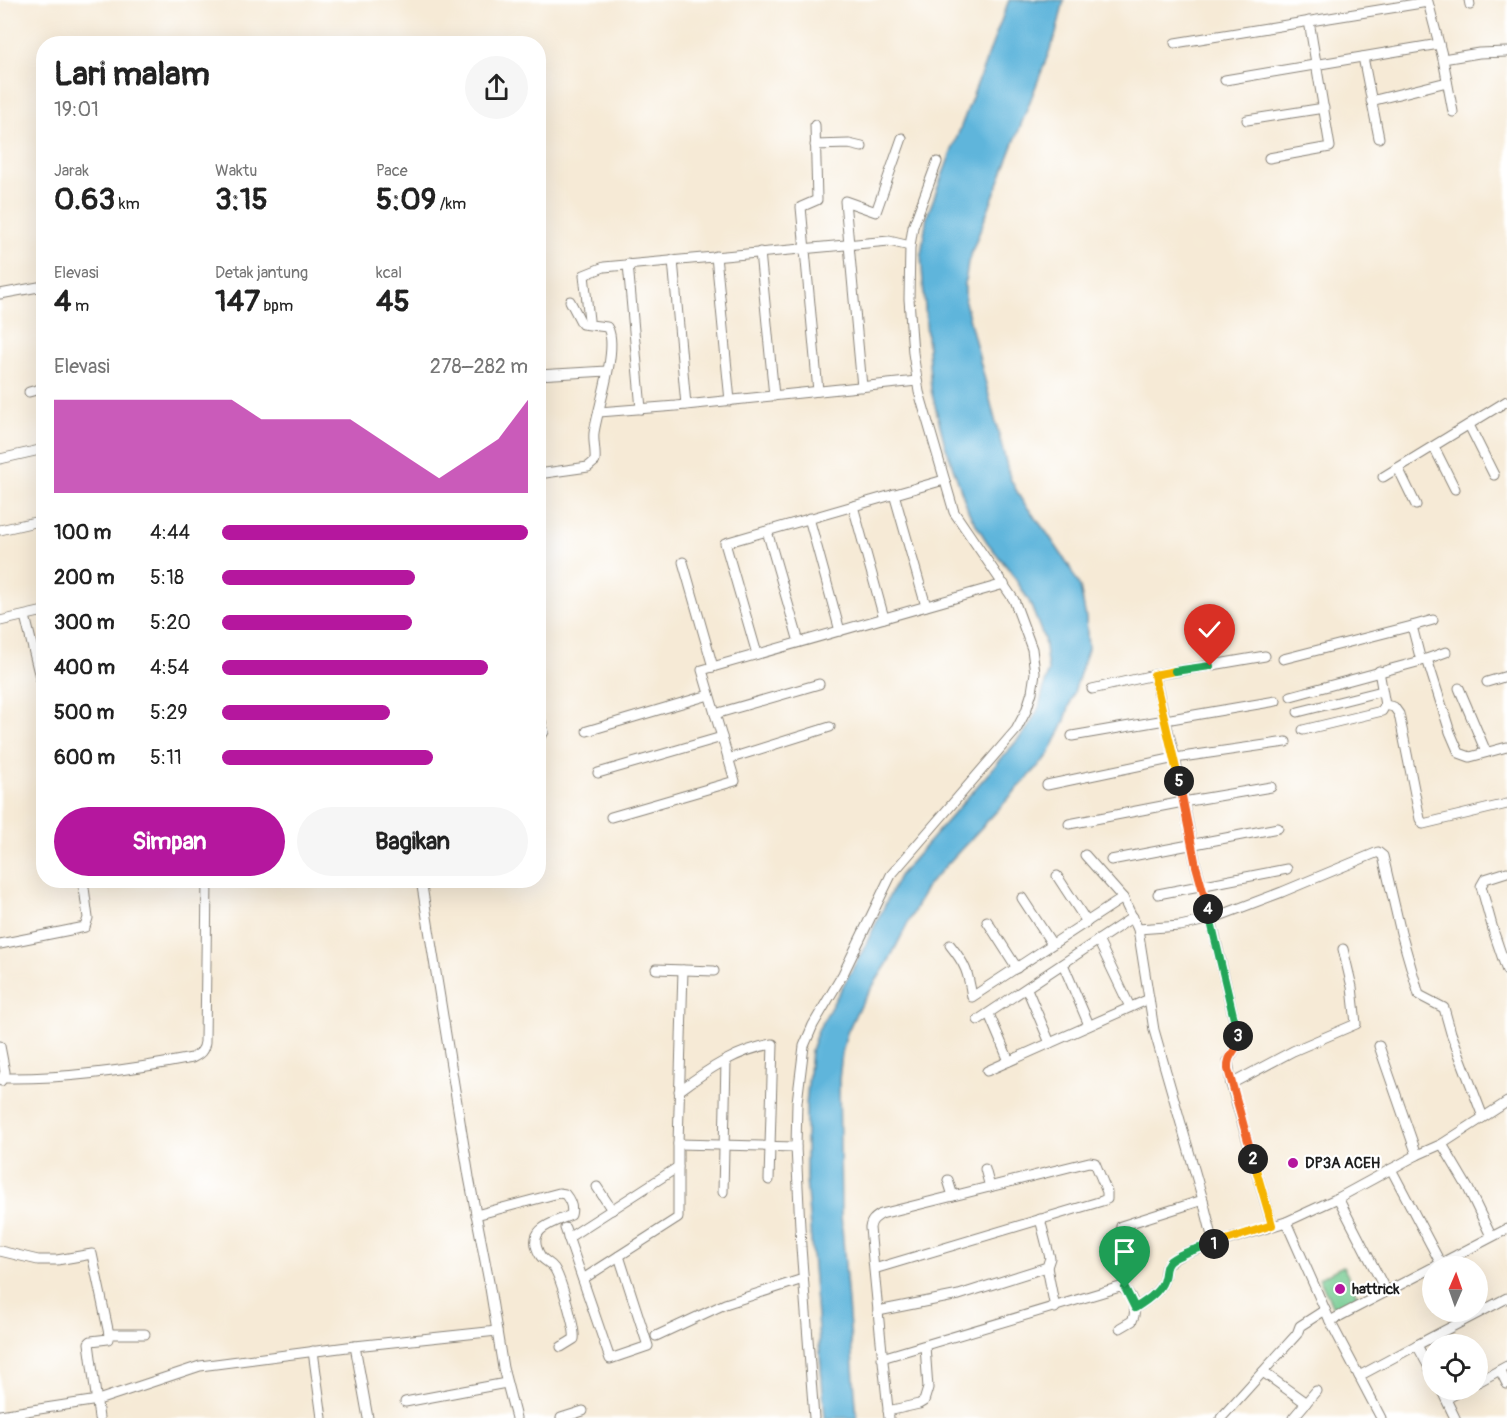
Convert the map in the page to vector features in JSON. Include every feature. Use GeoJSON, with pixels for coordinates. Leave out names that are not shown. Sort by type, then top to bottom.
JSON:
{"type":"FeatureCollection","features":[{"type":"Feature","properties":{"kind":"street"},"geometry":{"type":"LineString","coordinates":[[1175,44],[1428,2],[1443,59],[1453,112]]}},
{"type":"Feature","properties":{"kind":"street"},"geometry":{"type":"LineString","coordinates":[[1269,158],[1330,147],[1309,21]]}},
{"type":"Feature","properties":{"kind":"street"},"geometry":{"type":"LineString","coordinates":[[1225,80],[1439,44]]}},
{"type":"Feature","properties":{"kind":"street"},"geometry":{"type":"LineString","coordinates":[[1443,59],[1479,53],[1507,52]]}},
{"type":"Feature","properties":{"kind":"street"},"geometry":{"type":"LineString","coordinates":[[1364,57],[1379,138]]}},
{"type":"Feature","properties":{"kind":"street"},"geometry":{"type":"LineString","coordinates":[[1371,101],[1446,82]]}},
{"type":"Feature","properties":{"kind":"street"},"geometry":{"type":"LineString","coordinates":[[1247,120],[1324,108]]}},
{"type":"Feature","properties":{"kind":"street"},"geometry":{"type":"LineString","coordinates":[[814,125],[818,200],[801,207],[818,392]]}},
{"type":"Feature","properties":{"kind":"street"},"geometry":{"type":"LineString","coordinates":[[862,387],[845,201],[876,212],[902,138]]}},
{"type":"Feature","properties":{"kind":"street"},"geometry":{"type":"LineString","coordinates":[[815,146],[849,144],[862,147]]}},
{"type":"Feature","properties":{"kind":"street"},"geometry":{"type":"LineString","coordinates":[[814,1418],[796,1147],[796,1102],[804,1046],[813,1025],[843,974],[891,874],[1016,730],[1026,711],[1035,673],[1032,648],[1020,613],[1004,584],[976,548],[954,512],[918,381],[909,299],[910,246],[913,227],[937,162]]}},
{"type":"Feature","properties":{"kind":"street"},"geometry":{"type":"LineString","coordinates":[[589,320],[584,275],[604,267],[889,241],[910,246]]}},
{"type":"Feature","properties":{"kind":"street"},"geometry":{"type":"LineString","coordinates":[[760,252],[774,396]]}},
{"type":"Feature","properties":{"kind":"street"},"geometry":{"type":"LineString","coordinates":[[717,256],[730,401]]}},
{"type":"Feature","properties":{"kind":"street"},"geometry":{"type":"LineString","coordinates":[[673,260],[686,405]]}},
{"type":"Feature","properties":{"kind":"street"},"geometry":{"type":"LineString","coordinates":[[628,264],[641,409]]}},
{"type":"Feature","properties":{"kind":"street"},"geometry":{"type":"LineString","coordinates":[[0,294],[36,287]]}},
{"type":"Feature","properties":{"kind":"street"},"geometry":{"type":"LineString","coordinates":[[546,473],[592,466],[596,461],[594,435],[612,336],[610,330],[603,326],[582,324],[570,301]]}},
{"type":"Feature","properties":{"kind":"street"},"geometry":{"type":"LineString","coordinates":[[546,375],[607,371]]}},
{"type":"Feature","properties":{"kind":"street"},"geometry":{"type":"LineString","coordinates":[[599,412],[918,381]]}},
{"type":"Feature","properties":{"kind":"street"},"geometry":{"type":"LineString","coordinates":[[29,393],[36,391]]}},
{"type":"Feature","properties":{"kind":"street"},"geometry":{"type":"LineString","coordinates":[[1383,477],[1506,404]]}},
{"type":"Feature","properties":{"kind":"street"},"geometry":{"type":"LineString","coordinates":[[1469,425],[1494,475]]}},
{"type":"Feature","properties":{"kind":"street"},"geometry":{"type":"LineString","coordinates":[[1434,447],[1455,489]]}},
{"type":"Feature","properties":{"kind":"street"},"geometry":{"type":"LineString","coordinates":[[0,459],[36,451]]}},
{"type":"Feature","properties":{"kind":"street"},"geometry":{"type":"LineString","coordinates":[[1398,468],[1416,505]]}},
{"type":"Feature","properties":{"kind":"street"},"geometry":{"type":"LineString","coordinates":[[757,654],[725,543],[944,480]]}},
{"type":"Feature","properties":{"kind":"street"},"geometry":{"type":"LineString","coordinates":[[894,494],[926,606]]}},
{"type":"Feature","properties":{"kind":"street"},"geometry":{"type":"LineString","coordinates":[[853,506],[884,618]]}},
{"type":"Feature","properties":{"kind":"street"},"geometry":{"type":"LineString","coordinates":[[809,518],[840,631]]}},
{"type":"Feature","properties":{"kind":"street"},"geometry":{"type":"LineString","coordinates":[[0,530],[36,522]]}},
{"type":"Feature","properties":{"kind":"street"},"geometry":{"type":"LineString","coordinates":[[766,531],[799,642]]}},
{"type":"Feature","properties":{"kind":"street"},"geometry":{"type":"LineString","coordinates":[[683,562],[712,667]]}},
{"type":"Feature","properties":{"kind":"street"},"geometry":{"type":"LineString","coordinates":[[611,817],[735,781],[702,670],[1004,584]]}},
{"type":"Feature","properties":{"kind":"street"},"geometry":{"type":"LineString","coordinates":[[0,621],[36,613]]}},
{"type":"Feature","properties":{"kind":"street"},"geometry":{"type":"LineString","coordinates":[[25,615],[36,661]]}},
{"type":"Feature","properties":{"kind":"street"},"geometry":{"type":"LineString","coordinates":[[1283,659],[1432,620]]}},
{"type":"Feature","properties":{"kind":"street"},"geometry":{"type":"LineString","coordinates":[[1412,626],[1457,750],[1463,756],[1470,757],[1507,747]]}},
{"type":"Feature","properties":{"kind":"street"},"geometry":{"type":"LineString","coordinates":[[1291,696],[1446,652]]}},
{"type":"Feature","properties":{"kind":"street"},"geometry":{"type":"LineString","coordinates":[[1092,689],[1154,675],[1265,656]]}},
{"type":"Feature","properties":{"kind":"street"},"geometry":{"type":"LineString","coordinates":[[1303,730],[1382,711],[1385,705],[1379,671]]}},
{"type":"Feature","properties":{"kind":"street"},"geometry":{"type":"LineString","coordinates":[[1154,675],[1191,843],[1239,1042],[1228,1061],[1231,1084],[1272,1225]]}},
{"type":"Feature","properties":{"kind":"street"},"geometry":{"type":"LineString","coordinates":[[1487,682],[1507,676]]}},
{"type":"Feature","properties":{"kind":"street"},"geometry":{"type":"LineString","coordinates":[[715,714],[819,684]]}},
{"type":"Feature","properties":{"kind":"street"},"geometry":{"type":"LineString","coordinates":[[1459,688],[1486,752]]}},
{"type":"Feature","properties":{"kind":"street"},"geometry":{"type":"LineString","coordinates":[[1298,712],[1382,691]]}},
{"type":"Feature","properties":{"kind":"street"},"geometry":{"type":"LineString","coordinates":[[587,731],[709,695]]}},
{"type":"Feature","properties":{"kind":"street"},"geometry":{"type":"LineString","coordinates":[[1072,736],[1276,701]]}},
{"type":"Feature","properties":{"kind":"street"},"geometry":{"type":"LineString","coordinates":[[1385,705],[1394,707],[1399,714],[1420,819],[1423,824],[1507,804]]}},
{"type":"Feature","properties":{"kind":"street"},"geometry":{"type":"LineString","coordinates":[[728,759],[830,727]]}},
{"type":"Feature","properties":{"kind":"street"},"geometry":{"type":"LineString","coordinates":[[598,773],[722,737]]}},
{"type":"Feature","properties":{"kind":"street"},"geometry":{"type":"LineString","coordinates":[[1047,785],[1174,758],[1286,742]]}},
{"type":"Feature","properties":{"kind":"street"},"geometry":{"type":"LineString","coordinates":[[1069,824],[1271,788]]}},
{"type":"Feature","properties":{"kind":"street"},"geometry":{"type":"LineString","coordinates":[[1111,860],[1278,828]]}},
{"type":"Feature","properties":{"kind":"street"},"geometry":{"type":"LineString","coordinates":[[1138,929],[1180,926],[1211,919],[1372,854],[1380,853],[1383,856],[1401,933],[1419,995],[1444,1008],[1451,1033],[1483,1117]]}},
{"type":"Feature","properties":{"kind":"street"},"geometry":{"type":"LineString","coordinates":[[1085,855],[1124,898],[1138,929],[1156,1038],[1214,1244]]}},
{"type":"Feature","properties":{"kind":"street"},"geometry":{"type":"LineString","coordinates":[[1158,894],[1287,869]]}},
{"type":"Feature","properties":{"kind":"street"},"geometry":{"type":"LineString","coordinates":[[1507,872],[1485,879],[1481,886],[1507,971]]}},
{"type":"Feature","properties":{"kind":"street"},"geometry":{"type":"LineString","coordinates":[[1057,876],[1087,922]]}},
{"type":"Feature","properties":{"kind":"street"},"geometry":{"type":"LineString","coordinates":[[0,944],[85,927],[88,918],[84,888]]}},
{"type":"Feature","properties":{"kind":"street"},"geometry":{"type":"LineString","coordinates":[[0,1046],[5,1072],[2,1080],[131,1070],[192,1059],[199,1055],[204,1049],[205,1042],[207,888]]}},
{"type":"Feature","properties":{"kind":"street"},"geometry":{"type":"LineString","coordinates":[[422,888],[476,1215],[506,1383],[516,1418]]}},
{"type":"Feature","properties":{"kind":"street"},"geometry":{"type":"LineString","coordinates":[[1022,898],[1052,945]]}},
{"type":"Feature","properties":{"kind":"street"},"geometry":{"type":"LineString","coordinates":[[950,945],[963,961],[972,997],[1124,898]]}},
{"type":"Feature","properties":{"kind":"street"},"geometry":{"type":"LineString","coordinates":[[978,1020],[1133,916]]}},
{"type":"Feature","properties":{"kind":"street"},"geometry":{"type":"LineString","coordinates":[[987,921],[1017,968]]}},
{"type":"Feature","properties":{"kind":"street"},"geometry":{"type":"LineString","coordinates":[[1098,940],[1130,1007]]}},
{"type":"Feature","properties":{"kind":"street"},"geometry":{"type":"LineString","coordinates":[[1231,1084],[1293,1051],[1356,1024],[1352,987],[1343,949]]}},
{"type":"Feature","properties":{"kind":"street"},"geometry":{"type":"LineString","coordinates":[[1064,964],[1089,1025]]}},
{"type":"Feature","properties":{"kind":"street"},"geometry":{"type":"LineString","coordinates":[[656,969],[714,971]]}},
{"type":"Feature","properties":{"kind":"street"},"geometry":{"type":"LineString","coordinates":[[583,1279],[678,1218],[683,970]]}},
{"type":"Feature","properties":{"kind":"street"},"geometry":{"type":"LineString","coordinates":[[1027,989],[1050,1042]]}},
{"type":"Feature","properties":{"kind":"street"},"geometry":{"type":"LineString","coordinates":[[987,1071],[1149,999]]}},
{"type":"Feature","properties":{"kind":"street"},"geometry":{"type":"LineString","coordinates":[[989,1014],[1009,1061]]}},
{"type":"Feature","properties":{"kind":"street"},"geometry":{"type":"LineString","coordinates":[[679,1091],[709,1069],[759,1046],[773,1044],[769,1180]]}},
{"type":"Feature","properties":{"kind":"street"},"geometry":{"type":"LineString","coordinates":[[1379,1046],[1417,1155]]}},
{"type":"Feature","properties":{"kind":"street"},"geometry":{"type":"LineString","coordinates":[[723,1192],[726,1061]]}},
{"type":"Feature","properties":{"kind":"street"},"geometry":{"type":"LineString","coordinates":[[1135,1308],[1164,1281],[1166,1266],[1170,1261],[1185,1253],[1286,1222],[1338,1198],[1442,1144],[1507,1102]]}},
{"type":"Feature","properties":{"kind":"street"},"geometry":{"type":"LineString","coordinates":[[678,1144],[796,1147]]}},
{"type":"Feature","properties":{"kind":"street"},"geometry":{"type":"LineString","coordinates":[[1442,1144],[1468,1188],[1491,1236]]}},
{"type":"Feature","properties":{"kind":"street"},"geometry":{"type":"LineString","coordinates":[[874,1269],[1107,1199],[1107,1192],[1095,1163],[1083,1163],[881,1214],[874,1218],[870,1228],[888,1414],[924,1401],[928,1388],[925,1346]]}},
{"type":"Feature","properties":{"kind":"street"},"geometry":{"type":"LineString","coordinates":[[568,1238],[678,1167]]}},
{"type":"Feature","properties":{"kind":"street"},"geometry":{"type":"LineString","coordinates":[[985,1169],[990,1187]]}},
{"type":"Feature","properties":{"kind":"street"},"geometry":{"type":"LineString","coordinates":[[1391,1169],[1432,1256]]}},
{"type":"Feature","properties":{"kind":"street"},"geometry":{"type":"LineString","coordinates":[[948,1180],[953,1196]]}},
{"type":"Feature","properties":{"kind":"street"},"geometry":{"type":"LineString","coordinates":[[597,1187],[612,1209]]}},
{"type":"Feature","properties":{"kind":"street"},"geometry":{"type":"LineString","coordinates":[[476,1215],[559,1193],[565,1194],[568,1198],[572,1210],[571,1215],[544,1227],[536,1235],[535,1241],[539,1254],[557,1273],[573,1325],[574,1339],[561,1347]]}},
{"type":"Feature","properties":{"kind":"street"},"geometry":{"type":"LineString","coordinates":[[1338,1198],[1386,1291]]}},
{"type":"Feature","properties":{"kind":"street"},"geometry":{"type":"LineString","coordinates":[[1121,1226],[1203,1200]]}},
{"type":"Feature","properties":{"kind":"street"},"geometry":{"type":"LineString","coordinates":[[1041,1219],[1050,1258],[1047,1267],[1055,1308]]}},
{"type":"Feature","properties":{"kind":"street"},"geometry":{"type":"LineString","coordinates":[[1286,1222],[1330,1321],[1381,1418]]}},
{"type":"Feature","properties":{"kind":"street"},"geometry":{"type":"LineString","coordinates":[[565,1228],[610,1359],[648,1346],[619,1256]]}},
{"type":"Feature","properties":{"kind":"street"},"geometry":{"type":"LineString","coordinates":[[1455,1256],[1507,1229]]}},
{"type":"Feature","properties":{"kind":"street"},"geometry":{"type":"LineString","coordinates":[[0,1248],[38,1260],[57,1260],[92,1254],[109,1334],[108,1339],[89,1343],[99,1418]]}},
{"type":"Feature","properties":{"kind":"street"},"geometry":{"type":"LineString","coordinates":[[878,1311],[959,1295],[1047,1267]]}},
{"type":"Feature","properties":{"kind":"street"},"geometry":{"type":"LineString","coordinates":[[1330,1321],[1422,1273]]}},
{"type":"Feature","properties":{"kind":"street"},"geometry":{"type":"LineString","coordinates":[[656,1336],[726,1304],[803,1279]]}},
{"type":"Feature","properties":{"kind":"street"},"geometry":{"type":"LineString","coordinates":[[882,1358],[1120,1287],[1128,1292],[1135,1308],[1132,1321],[1120,1328]]}},
{"type":"Feature","properties":{"kind":"street"},"geometry":{"type":"LineString","coordinates":[[1359,1376],[1507,1298]]}},
{"type":"Feature","properties":{"kind":"street"},"geometry":{"type":"LineString","coordinates":[[1221,1418],[1297,1334],[1300,1326],[1325,1310]]}},
{"type":"Feature","properties":{"kind":"street"},"geometry":{"type":"LineString","coordinates":[[5,1416],[98,1400],[200,1366],[497,1331]]}},
{"type":"Feature","properties":{"kind":"street"},"geometry":{"type":"LineString","coordinates":[[109,1334],[145,1334]]}},
{"type":"Feature","properties":{"kind":"street"},"geometry":{"type":"LineString","coordinates":[[1417,1344],[1422,1354]]}},
{"type":"Feature","properties":{"kind":"street"},"geometry":{"type":"LineString","coordinates":[[355,1346],[368,1418]]}},
{"type":"Feature","properties":{"kind":"street"},"geometry":{"type":"LineString","coordinates":[[313,1351],[322,1418]]}},
{"type":"Feature","properties":{"kind":"street"},"geometry":{"type":"LineString","coordinates":[[1488,1376],[1503,1368],[1507,1384]]}},
{"type":"Feature","properties":{"kind":"street"},"geometry":{"type":"LineString","coordinates":[[1263,1372],[1306,1403]]}},
{"type":"Feature","properties":{"kind":"street"},"geometry":{"type":"LineString","coordinates":[[405,1402],[506,1383]]}},
{"type":"Feature","properties":{"kind":"street"},"geometry":{"type":"LineString","coordinates":[[1293,1418],[1316,1391]]}},
{"type":"Feature","properties":{"kind":"street"},"geometry":{"type":"LineString","coordinates":[[1446,1400],[1455,1418]]}},
{"type":"Feature","properties":{"kind":"street"},"geometry":{"type":"LineString","coordinates":[[561,1418],[583,1412]]}},
{"type":"Feature","properties":{"kind":"green space","name":"hattrick"},"geometry":{"type":"Polygon","coordinates":[[[1343,1266],[1360,1301],[1336,1313],[1319,1278],[1343,1266]]]}},
{"type":"Feature","properties":{"kind":"water"},"geometry":{"type":"Polygon","coordinates":[[[1009,0],[1064,0],[1056,34],[968,262],[965,302],[1010,478],[1021,499],[1068,564],[1080,587],[1086,618],[1088,649],[1064,723],[1048,756],[927,886],[887,964],[858,1009],[847,1033],[839,1080],[841,1214],[857,1418],[825,1418],[806,1179],[806,1106],[811,1050],[818,1030],[862,952],[899,876],[1028,728],[1039,707],[1048,671],[1044,639],[1029,601],[969,513],[945,445],[931,390],[921,255],[927,216],[1009,0]]]}},
{"type":"Feature","properties":{"kind":"place","name":"DP3A ACEH"},"geometry":{"type":"Point","coordinates":[1293,1163]}},
{"type":"Feature","properties":{"kind":"place","name":"hattrick"},"geometry":{"type":"Point","coordinates":[1340,1289]}},
{"type":"Feature","properties":{"kind":"route"},"geometry":{"type":"LineString","coordinates":[[1125,1288],[1135,1308],[1157,1291],[1164,1281],[1166,1266],[1170,1261],[1185,1253],[1272,1225],[1231,1084],[1228,1061],[1239,1042],[1211,919],[1196,866],[1154,675],[1210,666]]}}]}
